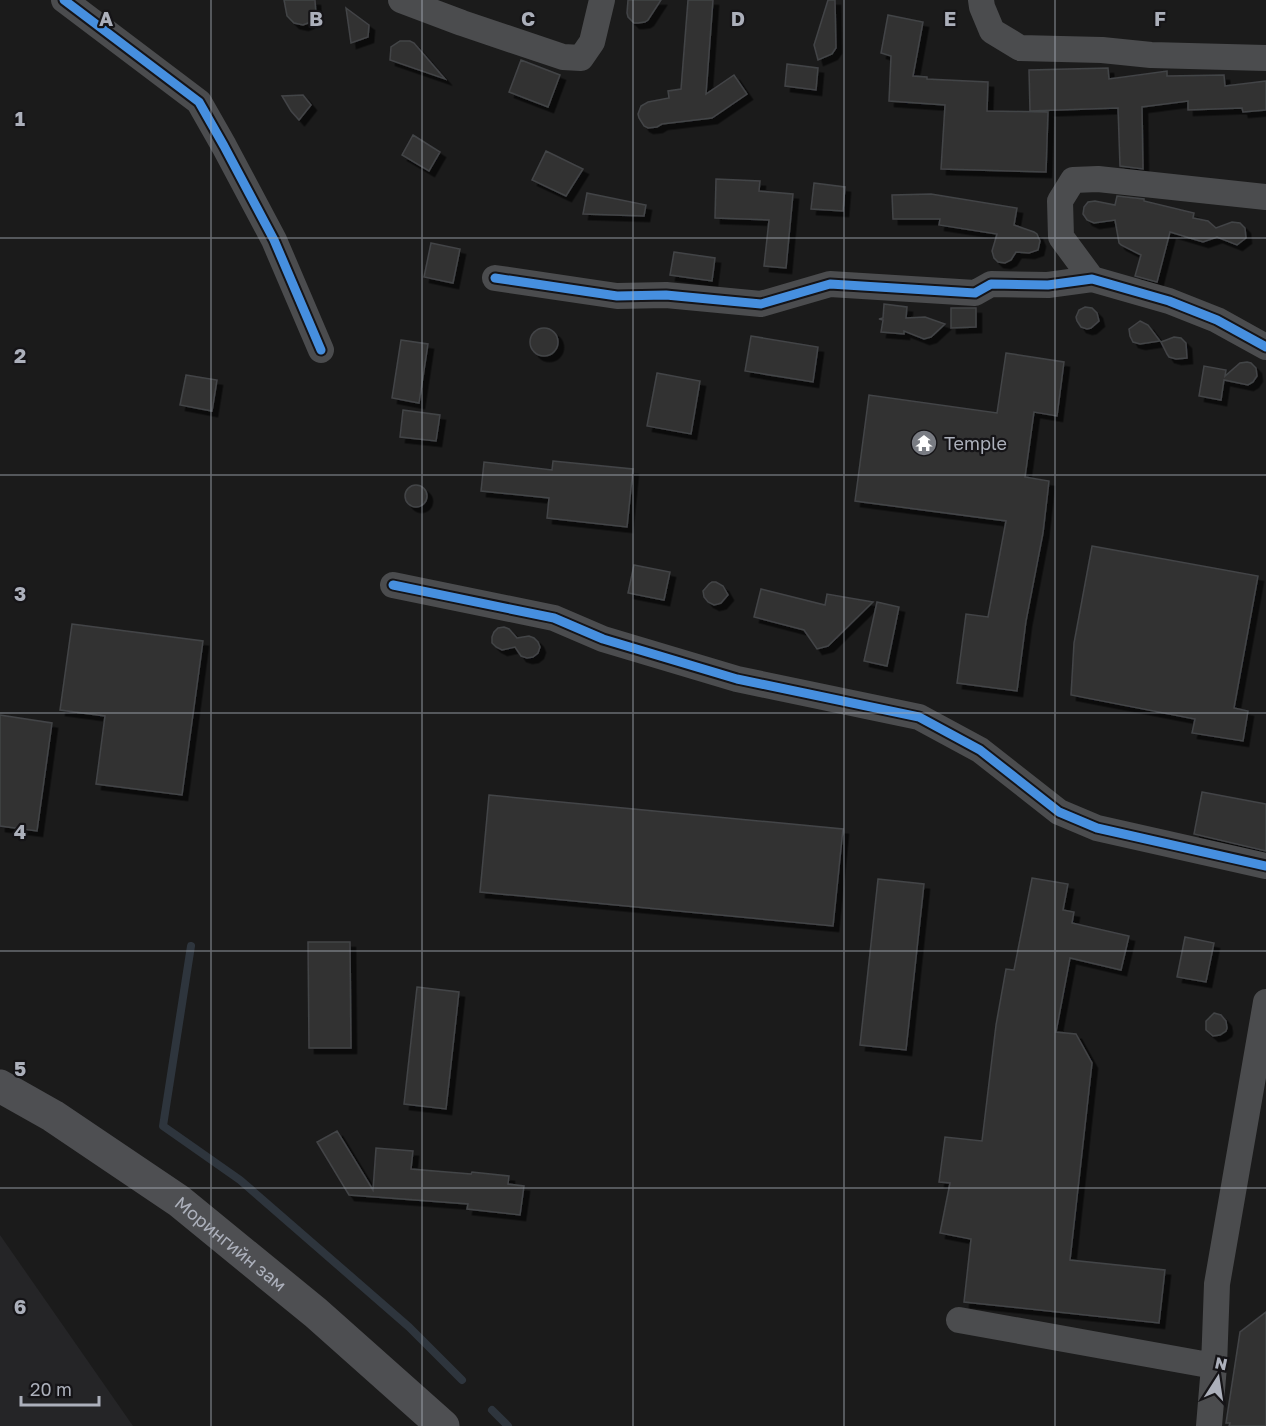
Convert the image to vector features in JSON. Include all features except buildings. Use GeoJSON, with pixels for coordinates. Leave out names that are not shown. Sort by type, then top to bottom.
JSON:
{"type":"FeatureCollection","features":[{"type":"Feature","properties":{"kind":"main road","name":"Морингийн зам"},"geometry":{"type":"LineString","coordinates":[[0,1086],[63,1123],[179,1201],[316,1313],[442,1426]]}},
{"type":"Feature","properties":{"kind":"street"},"geometry":{"type":"LineString","coordinates":[[64,0],[199,102],[274,240],[321,350]]}},
{"type":"Feature","properties":{"kind":"street"},"geometry":{"type":"LineString","coordinates":[[400,0],[563,57],[581,58],[592,42],[602,0]]}},
{"type":"Feature","properties":{"kind":"street"},"geometry":{"type":"LineString","coordinates":[[981,0],[992,31],[1020,48],[1266,58]]}},
{"type":"Feature","properties":{"kind":"street"},"geometry":{"type":"LineString","coordinates":[[1092,279],[1061,237],[1060,201],[1072,180],[1098,178],[1266,197]]}},
{"type":"Feature","properties":{"kind":"street"},"geometry":{"type":"LineString","coordinates":[[495,278],[618,296],[666,295],[760,304],[830,284],[975,293],[991,284],[1048,285],[1092,279],[1179,305],[1217,320],[1266,347]]}},
{"type":"Feature","properties":{"kind":"street"},"geometry":{"type":"LineString","coordinates":[[393,585],[554,618],[603,639],[737,679],[919,717],[980,750],[1059,812],[1097,828],[1266,866]]}},
{"type":"Feature","properties":{"kind":"street"},"geometry":{"type":"LineString","coordinates":[[1209,1426],[1217,1284],[1266,1002]]}},
{"type":"Feature","properties":{"kind":"street"},"geometry":{"type":"LineString","coordinates":[[959,1320],[1214,1366]]}},
{"type":"Feature","properties":{"kind":"shaded area"},"geometry":{"type":"Polygon","coordinates":[[[0,1235],[133,1426],[0,1426],[0,1235]]]}},
{"type":"Feature","properties":{"kind":"waterway"},"geometry":{"type":"LineString","coordinates":[[191,946],[163,1126],[240,1180],[409,1327],[462,1380]]}},
{"type":"Feature","properties":{"kind":"waterway"},"geometry":{"type":"LineString","coordinates":[[492,1410],[508,1426]]}},
{"type":"Feature","properties":{"kind":"cycle path"},"geometry":{"type":"LineString","coordinates":[[64,0],[199,102],[274,240],[321,350]]}},
{"type":"Feature","properties":{"kind":"cycle path"},"geometry":{"type":"LineString","coordinates":[[495,278],[617,296],[666,295],[761,304],[830,284],[975,293],[991,284],[1048,285],[1092,279],[1169,301],[1217,320],[1266,347]]}},
{"type":"Feature","properties":{"kind":"cycle path"},"geometry":{"type":"LineString","coordinates":[[393,585],[554,618],[603,639],[737,679],[919,717],[980,750],[1059,812],[1097,828],[1266,866]]}},
{"type":"Feature","properties":{"kind":"place","name":"Temple"},"geometry":{"type":"Point","coordinates":[924,443]}}]}
